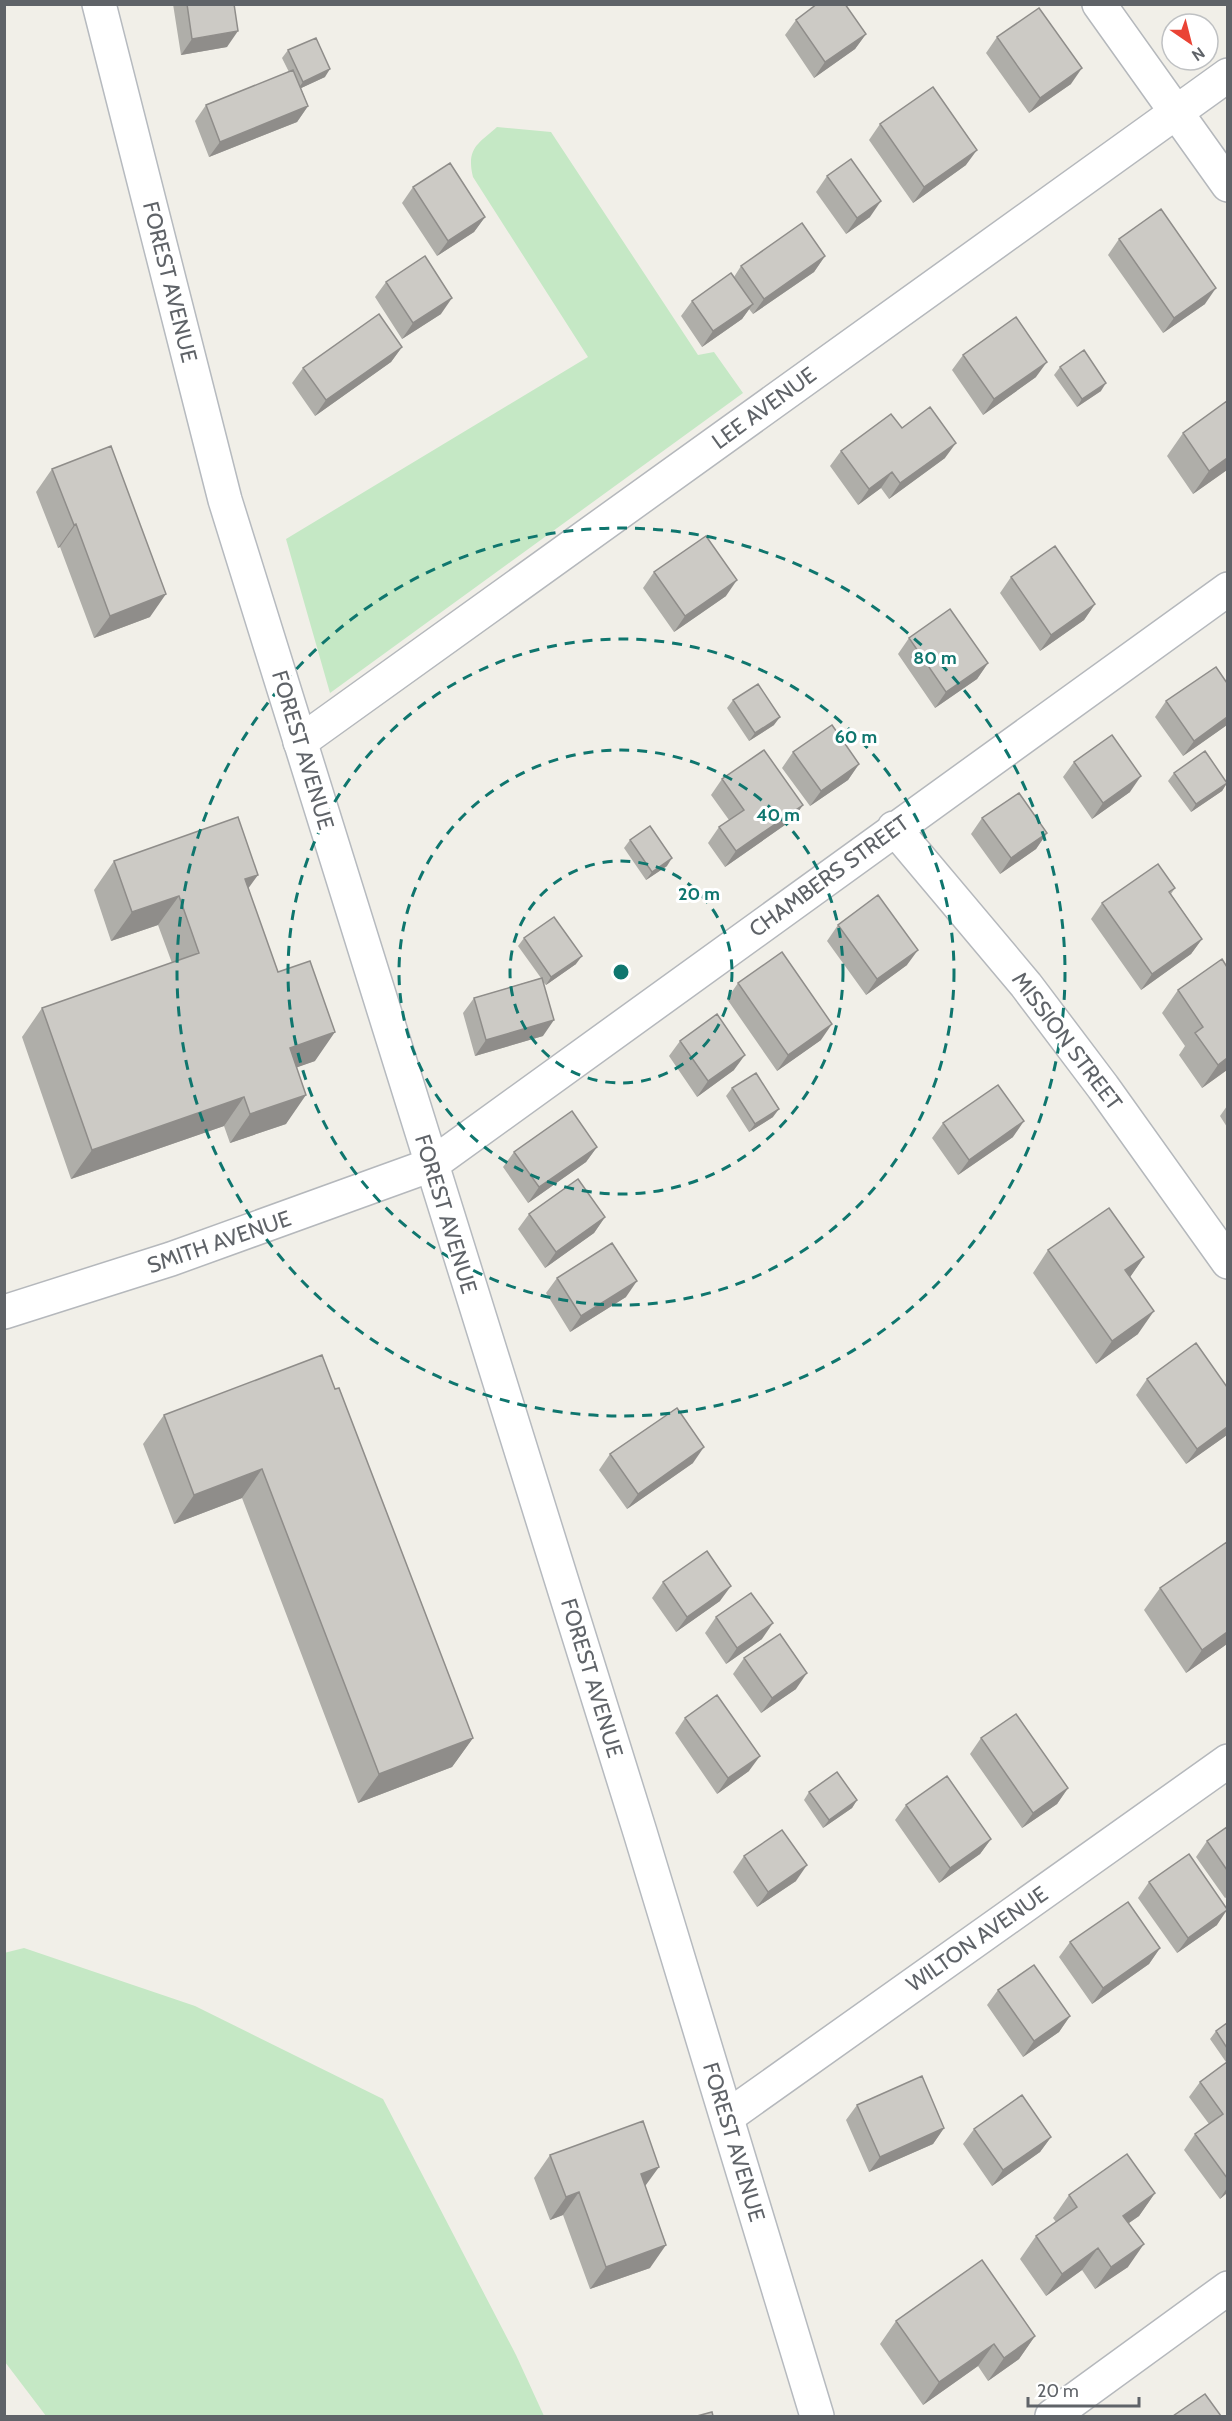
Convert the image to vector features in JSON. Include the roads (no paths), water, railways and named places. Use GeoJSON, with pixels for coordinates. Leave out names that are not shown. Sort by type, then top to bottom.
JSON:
{"type":"FeatureCollection","features":[{"type":"Feature","properties":{"kind":"street","name":"FOREST AVENUE"},"geometry":{"type":"LineString","coordinates":[[99,4],[225,500],[640,1832],[817,2416]]}},
{"type":"Feature","properties":{"kind":"street"},"geometry":{"type":"LineString","coordinates":[[1099,4],[1227,185]]}},
{"type":"Feature","properties":{"kind":"street","name":"LEE AVENUE"},"geometry":{"type":"LineString","coordinates":[[300,742],[1227,75]]}},
{"type":"Feature","properties":{"kind":"street","name":"CHAMBERS STREET"},"geometry":{"type":"LineString","coordinates":[[431,1166],[894,828],[1227,589]]}},
{"type":"Feature","properties":{"kind":"street","name":"MISSION STREET"},"geometry":{"type":"LineString","coordinates":[[894,828],[1026,985],[1103,1087],[1227,1262]]}},
{"type":"Feature","properties":{"kind":"street","name":"SMITH AVENUE"},"geometry":{"type":"LineString","coordinates":[[4,1312],[171,1259],[431,1166]]}},
{"type":"Feature","properties":{"kind":"street","name":"WILTON AVENUE"},"geometry":{"type":"LineString","coordinates":[[726,2117],[1227,1761]]}},
{"type":"Feature","properties":{"kind":"street"},"geometry":{"type":"LineString","coordinates":[[1052,2416],[1227,2288]]}}]}
